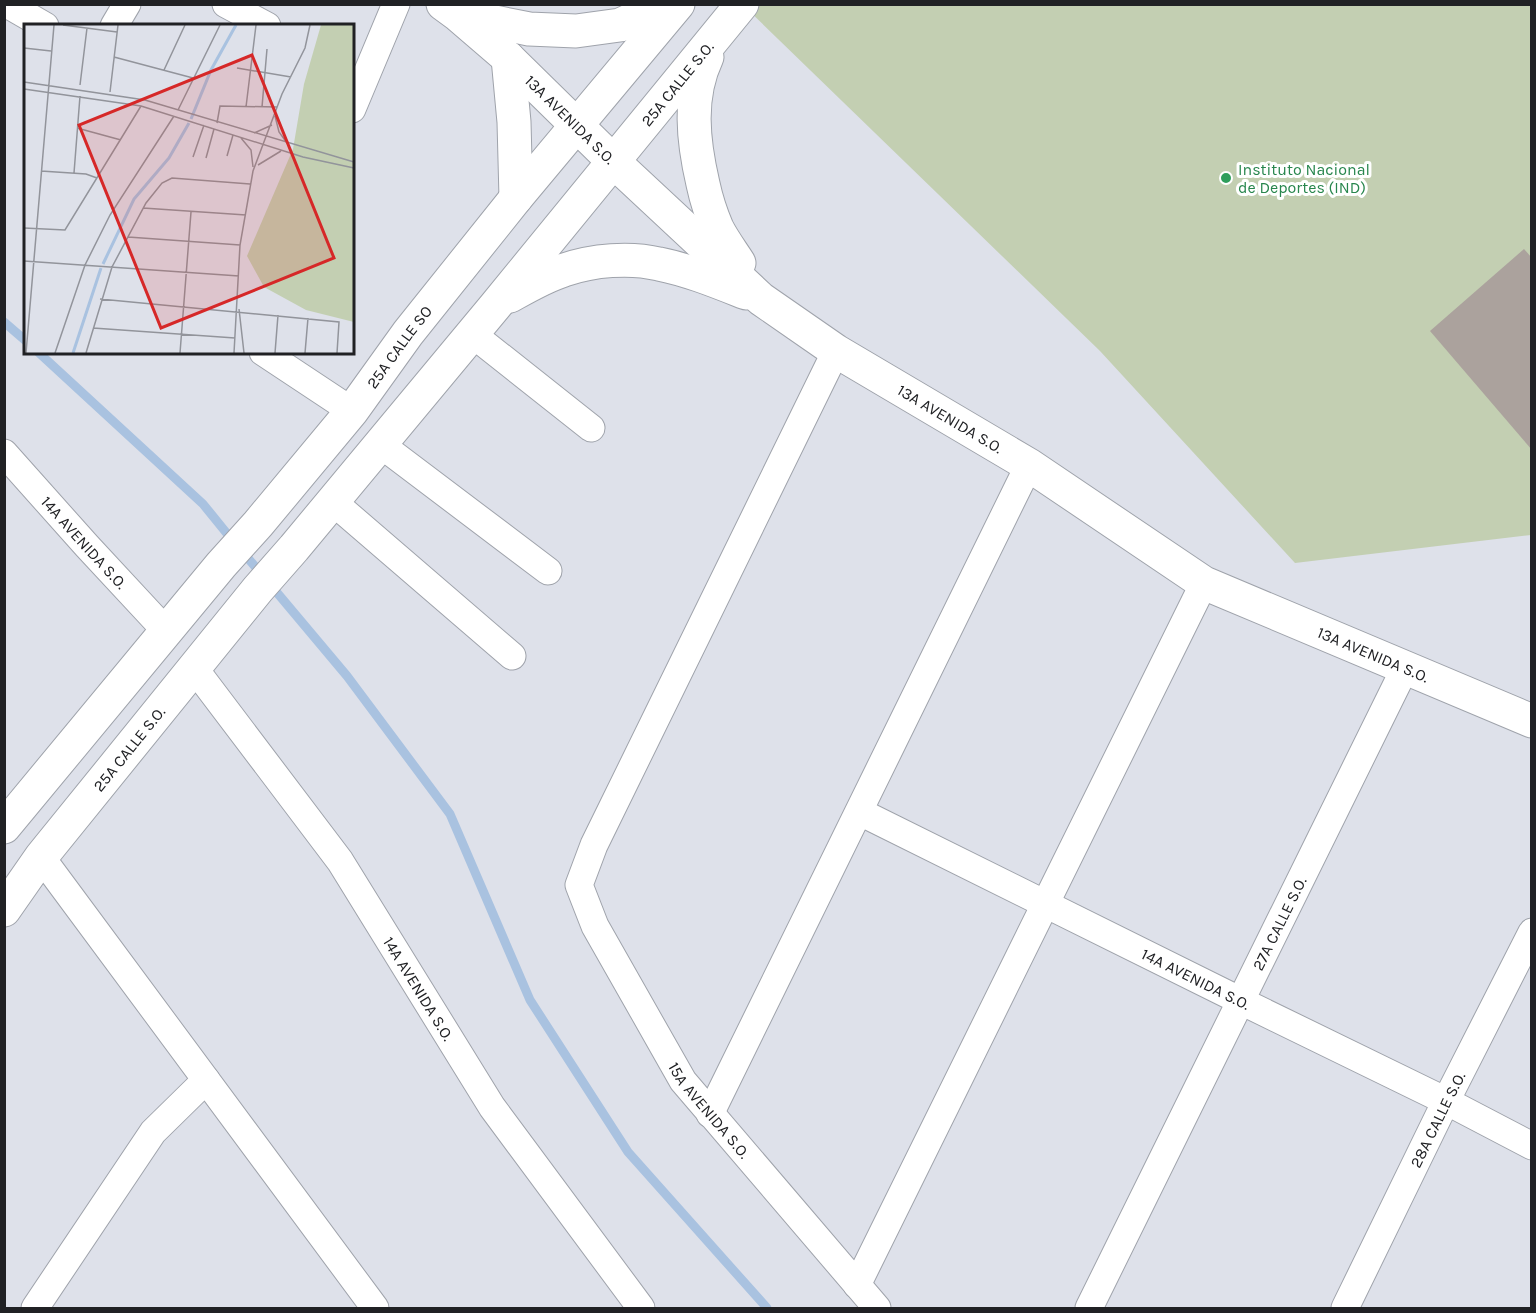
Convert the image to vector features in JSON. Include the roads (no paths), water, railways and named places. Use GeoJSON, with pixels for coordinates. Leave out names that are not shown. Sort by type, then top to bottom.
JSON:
{"type":"FeatureCollection","features":[{"type":"Feature","properties":{"kind":"street"},"geometry":{"type":"LineString","coordinates":[[7,4],[42,24]]}},
{"type":"Feature","properties":{"kind":"street"},"geometry":{"type":"LineString","coordinates":[[115,24],[127,4]]}},
{"type":"Feature","properties":{"kind":"street"},"geometry":{"type":"LineString","coordinates":[[226,4],[263,24]]}},
{"type":"Feature","properties":{"kind":"street"},"geometry":{"type":"LineString","coordinates":[[354,100],[360,74],[396,4]]}},
{"type":"Feature","properties":{"kind":"street"},"geometry":{"type":"LineString","coordinates":[[450,10],[529,29],[576,31],[620,25],[665,4]]}},
{"type":"Feature","properties":{"kind":"street"},"geometry":{"type":"LineString","coordinates":[[576,126],[678,4]]}},
{"type":"Feature","properties":{"kind":"street","name":"25A CALLE S.O."},"geometry":{"type":"LineString","coordinates":[[614,162],[742,4]]}},
{"type":"Feature","properties":{"kind":"street","name":"13A AVENIDA S.O."},"geometry":{"type":"LineString","coordinates":[[450,10],[508,58],[576,126],[761,299],[836,351],[1029,465],[1204,583],[1532,721]]}},
{"type":"Feature","properties":{"kind":"street"},"geometry":{"type":"LineString","coordinates":[[719,32],[703,65],[696,88],[693,117],[699,167],[717,228],[761,299]]}},
{"type":"Feature","properties":{"kind":"street"},"geometry":{"type":"LineString","coordinates":[[508,58],[514,122],[516,198]]}},
{"type":"Feature","properties":{"kind":"street","name":"25A CALLE SO"},"geometry":{"type":"LineString","coordinates":[[166,631],[352,411],[408,333],[576,126]]}},
{"type":"Feature","properties":{"kind":"street"},"geometry":{"type":"LineString","coordinates":[[512,656],[332,501],[614,162]]}},
{"type":"Feature","properties":{"kind":"street"},"geometry":{"type":"LineString","coordinates":[[496,305],[533,283],[564,270],[615,261],[658,263],[694,273],[761,299]]}},
{"type":"Feature","properties":{"kind":"street"},"geometry":{"type":"LineString","coordinates":[[471,333],[591,428]]}},
{"type":"Feature","properties":{"kind":"street","name":"15A AVENIDA S.O."},"geometry":{"type":"LineString","coordinates":[[836,351],[594,844],[579,885],[595,926],[683,1081],[877,1308]]}},
{"type":"Feature","properties":{"kind":"street"},"geometry":{"type":"LineString","coordinates":[[266,354],[352,411]]}},
{"type":"Feature","properties":{"kind":"street"},"geometry":{"type":"LineString","coordinates":[[380,444],[548,571]]}},
{"type":"Feature","properties":{"kind":"street","name":"14A AVENIDA S.O."},"geometry":{"type":"LineString","coordinates":[[4,453],[166,631]]}},
{"type":"Feature","properties":{"kind":"street"},"geometry":{"type":"LineString","coordinates":[[710,1114],[1029,465]]}},
{"type":"Feature","properties":{"kind":"street","name":"25A CALLE S.O."},"geometry":{"type":"LineString","coordinates":[[4,910],[41,857],[332,501]]}},
{"type":"Feature","properties":{"kind":"street"},"geometry":{"type":"LineString","coordinates":[[857,1285],[1204,583]]}},
{"type":"Feature","properties":{"kind":"street"},"geometry":{"type":"LineString","coordinates":[[4,827],[166,631]]}},
{"type":"Feature","properties":{"kind":"street","name":"14A AVENIDA S.O."},"geometry":{"type":"LineString","coordinates":[[194,668],[340,861],[492,1107],[641,1308]]}},
{"type":"Feature","properties":{"kind":"street","name":"27A CALLE S.O."},"geometry":{"type":"LineString","coordinates":[[1089,1308],[1405,668]]}},
{"type":"Feature","properties":{"kind":"street","name":"14A AVENIDA S.O."},"geometry":{"type":"LineString","coordinates":[[860,812],[1446,1101],[1532,1146]]}},
{"type":"Feature","properties":{"kind":"street"},"geometry":{"type":"LineString","coordinates":[[41,857],[375,1308]]}},
{"type":"Feature","properties":{"kind":"street","name":"28A CALLE S.O."},"geometry":{"type":"LineString","coordinates":[[1345,1308],[1532,932]]}},
{"type":"Feature","properties":{"kind":"street"},"geometry":{"type":"LineString","coordinates":[[35,1308],[153,1132],[206,1080]]}},
{"type":"Feature","properties":{"kind":"waterway"},"geometry":{"type":"LineString","coordinates":[[4,322],[24,339]]}},
{"type":"Feature","properties":{"kind":"waterway"},"geometry":{"type":"LineString","coordinates":[[40,354],[203,504],[233,541]]}},
{"type":"Feature","properties":{"kind":"waterway"},"geometry":{"type":"LineString","coordinates":[[242,551],[347,676],[450,814],[530,1000],[628,1152],[767,1308]]}},
{"type":"Feature","properties":{"kind":"place","name":"Instituto Nacional de Deportes (IND)"},"geometry":{"type":"Point","coordinates":[1226,178]}}]}
